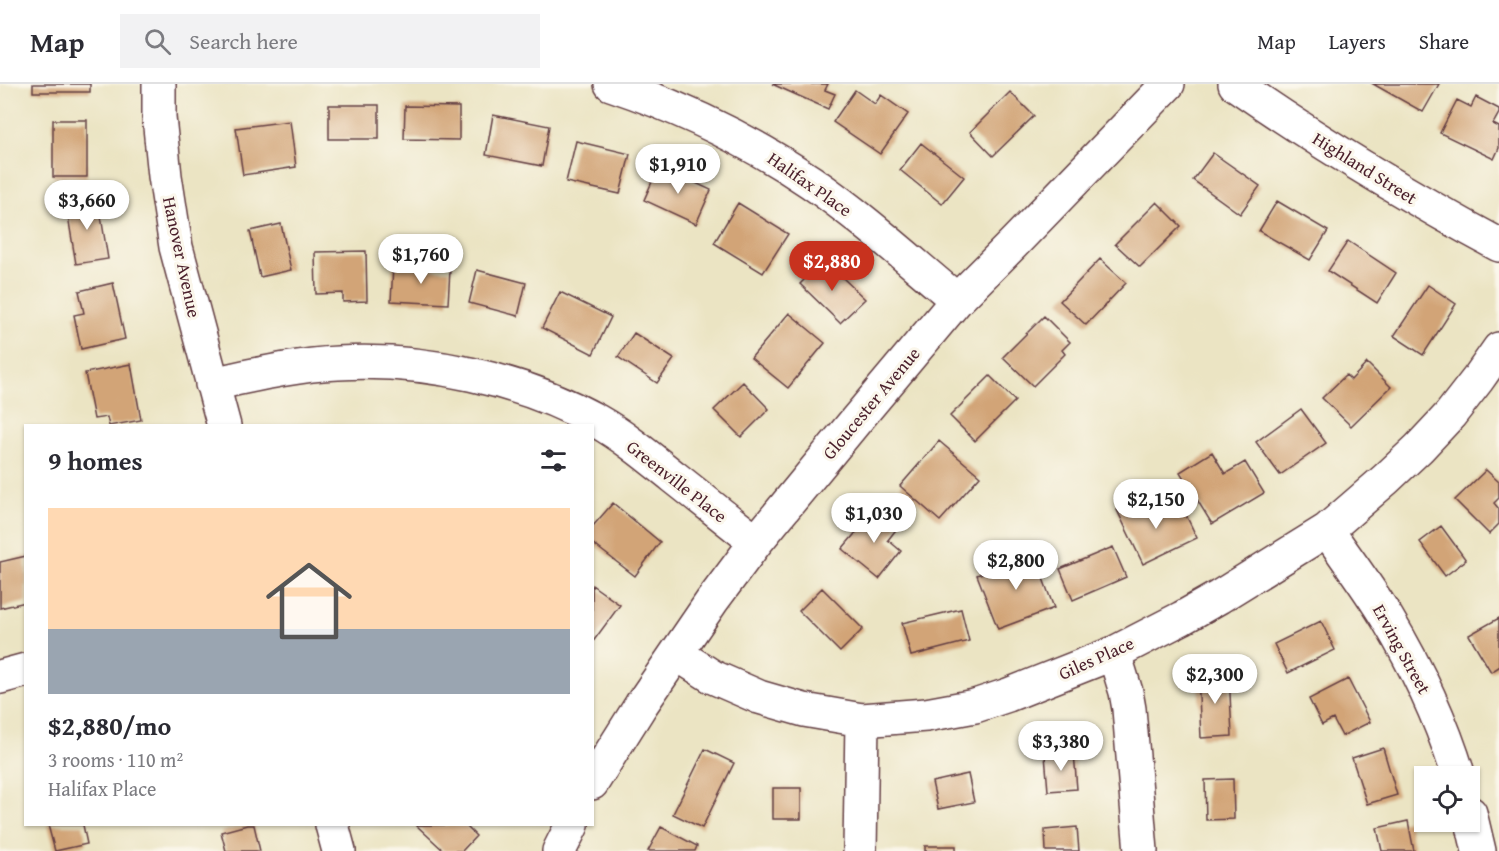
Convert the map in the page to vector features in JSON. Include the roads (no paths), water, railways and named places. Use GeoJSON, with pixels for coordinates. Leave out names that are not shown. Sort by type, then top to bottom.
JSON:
{"type":"FeatureCollection","features":[{"type":"Feature","properties":{"kind":"street","name":"Hanover Avenue"},"geometry":{"type":"LineString","coordinates":[[159,84],[159,117],[165,176],[176,247],[223,424]]}},
{"type":"Feature","properties":{"kind":"street","name":"Halifax Place"},"geometry":{"type":"LineString","coordinates":[[611,84],[654,99],[710,123],[764,152],[812,183],[868,225],[957,300]]}},
{"type":"Feature","properties":{"kind":"street","name":"Gloucester Avenue"},"geometry":{"type":"LineString","coordinates":[[594,780],[641,705],[712,601],[756,542],[957,300],[1168,84]]}},
{"type":"Feature","properties":{"kind":"street","name":"Highland Street"},"geometry":{"type":"LineString","coordinates":[[1235,84],[1277,114],[1363,168],[1426,206],[1499,245]]}},
{"type":"Feature","properties":{"kind":"street","name":"Giles Place"},"geometry":{"type":"LineString","coordinates":[[677,654],[713,677],[759,697],[804,710],[862,720],[926,715],[975,706],[1008,695],[1114,653],[1219,597],[1327,530],[1419,448],[1450,415],[1499,350]]}},
{"type":"Feature","properties":{"kind":"street","name":"Greenville Place"},"geometry":{"type":"LineString","coordinates":[[212,384],[290,368],[374,362],[415,365],[463,373],[510,385],[555,401],[597,422],[636,447],[756,542]]}},
{"type":"Feature","properties":{"kind":"street","name":"Erving Street"},"geometry":{"type":"LineString","coordinates":[[1327,530],[1386,616],[1416,670],[1437,715],[1455,766]]}},
{"type":"Feature","properties":{"kind":"street"},"geometry":{"type":"LineString","coordinates":[[1114,653],[1129,709],[1142,851]]}},
{"type":"Feature","properties":{"kind":"street"},"geometry":{"type":"LineString","coordinates":[[0,677],[24,671]]}},
{"type":"Feature","properties":{"kind":"street"},"geometry":{"type":"LineString","coordinates":[[860,851],[862,720]]}},
{"type":"Feature","properties":{"kind":"street"},"geometry":{"type":"LineString","coordinates":[[332,826],[339,851]]}},
{"type":"Feature","properties":{"kind":"street"},"geometry":{"type":"LineString","coordinates":[[559,851],[572,826]]}},
{"type":"Feature","properties":{"kind":"street"},"geometry":{"type":"LineString","coordinates":[[1474,832],[1479,851]]}}]}
